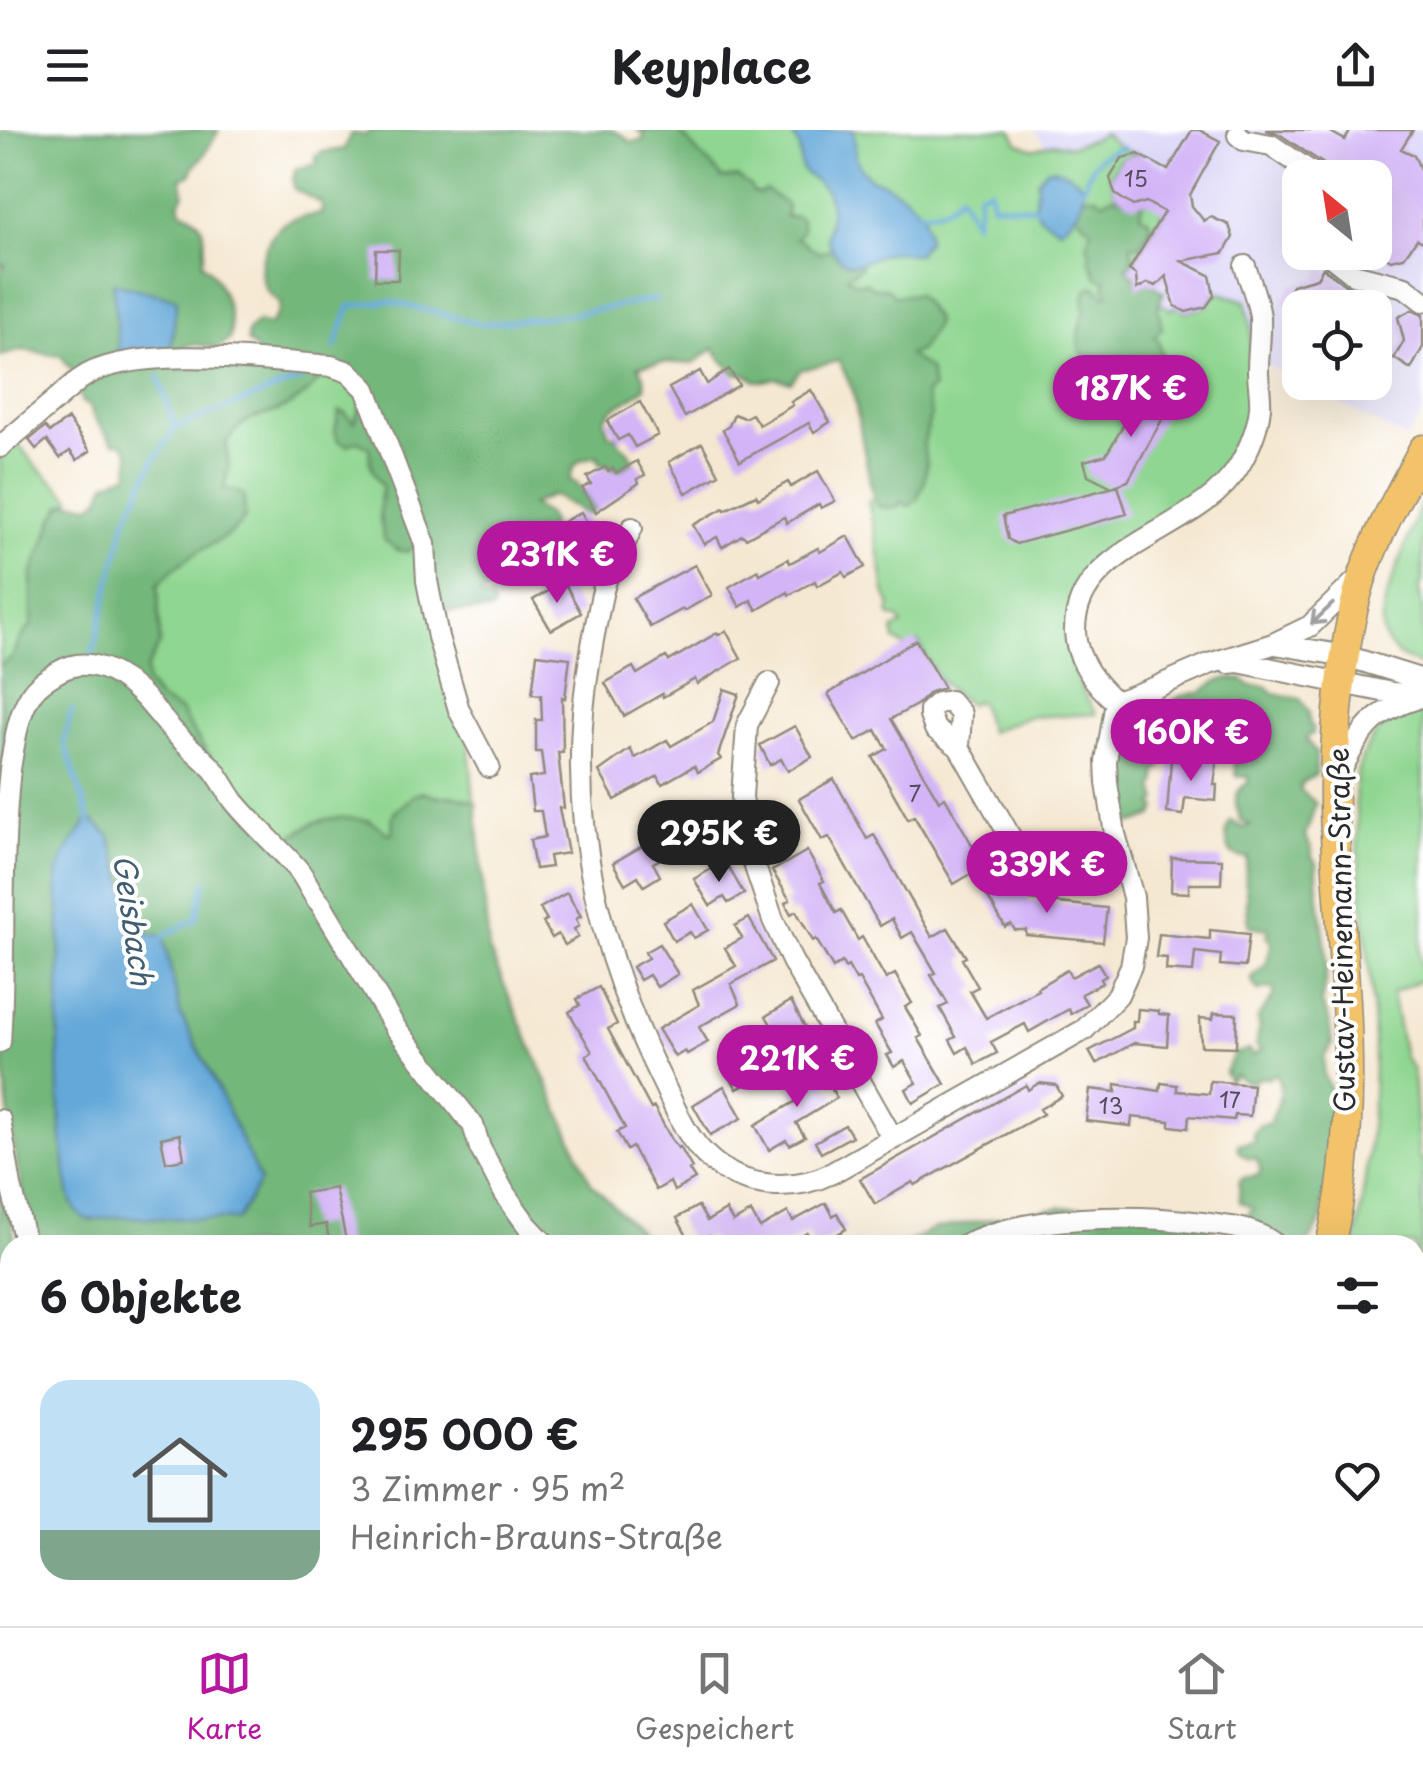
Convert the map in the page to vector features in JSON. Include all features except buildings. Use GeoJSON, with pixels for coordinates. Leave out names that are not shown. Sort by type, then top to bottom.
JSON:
{"type":"FeatureCollection","features":[{"type":"Feature","properties":{"kind":"main road","name":"Gustav-Heinemann-Straße"},"geometry":{"type":"LineString","coordinates":[[1332,1235],[1344,1163],[1348,1083],[1334,784],[1344,669],[1364,573],[1423,449]]}},
{"type":"Feature","properties":{"kind":"street"},"geometry":{"type":"LineString","coordinates":[[1238,135],[1244,140],[1272,145],[1294,160]]}},
{"type":"Feature","properties":{"kind":"street"},"geometry":{"type":"LineString","coordinates":[[1116,702],[1101,690],[1076,646],[1076,615],[1081,599],[1100,570],[1126,550],[1208,502],[1247,451],[1260,409],[1260,314],[1245,266]]}},
{"type":"Feature","properties":{"kind":"street"},"geometry":{"type":"LineString","coordinates":[[1349,270],[1363,278],[1406,287],[1423,300]]}},
{"type":"Feature","properties":{"kind":"street"},"geometry":{"type":"LineString","coordinates":[[0,447],[89,372],[103,367],[158,359],[212,358],[331,366],[348,372],[366,389],[425,544],[444,662],[459,710],[489,767]]}},
{"type":"Feature","properties":{"kind":"street"},"geometry":{"type":"LineString","coordinates":[[632,528],[608,573],[584,704],[581,771],[597,908],[616,976],[638,1030],[690,1135],[714,1163],[736,1175],[766,1185],[795,1185],[832,1173],[1084,1030],[1118,995],[1131,966],[1136,938],[1133,897],[1115,834],[1106,782],[1116,702]]}},
{"type":"Feature","properties":{"kind":"street"},"geometry":{"type":"LineString","coordinates":[[1116,702],[1209,664],[1273,644],[1310,626],[1364,573]]}},
{"type":"Feature","properties":{"kind":"street"},"geometry":{"type":"LineString","coordinates":[[1273,644],[1344,669],[1392,693],[1423,696]]}},
{"type":"Feature","properties":{"kind":"street"},"geometry":{"type":"LineString","coordinates":[[1209,664],[1238,662],[1344,669],[1423,680]]}},
{"type":"Feature","properties":{"kind":"street"},"geometry":{"type":"LineString","coordinates":[[0,1042],[2,824],[12,752],[31,694],[40,684],[72,665],[96,666],[114,672],[137,690],[304,877],[395,1028],[473,1124],[480,1148],[504,1194],[537,1235]]}},
{"type":"Feature","properties":{"kind":"street"},"geometry":{"type":"LineString","coordinates":[[769,683],[747,725],[742,796],[751,855],[792,961],[893,1140]]}},
{"type":"Feature","properties":{"kind":"street"},"geometry":{"type":"LineString","coordinates":[[1334,784],[1355,744],[1379,714],[1423,696]]}},
{"type":"Feature","properties":{"kind":"street"},"geometry":{"type":"LineString","coordinates":[[958,748],[1019,852],[1030,860],[1049,870],[1068,872],[1123,861]]}},
{"type":"Feature","properties":{"kind":"street"},"geometry":{"type":"LineString","coordinates":[[0,1120],[23,1235]]}},
{"type":"Feature","properties":{"kind":"street"},"geometry":{"type":"LineString","coordinates":[[992,1235],[1060,1221],[1116,1218],[1186,1221],[1241,1228],[1261,1235]]}},
{"type":"Feature","properties":{"kind":"shaded area"},"geometry":{"type":"Polygon","coordinates":[[[1034,130],[1423,130],[1423,412],[1406,439],[1333,400],[1392,400],[1392,290],[1282,290],[1282,373],[1163,310],[1034,130]]]}},
{"type":"Feature","properties":{"kind":"green space"},"geometry":{"type":"Polygon","coordinates":[[[0,130],[219,130],[190,175],[181,178],[184,194],[179,203],[182,211],[201,225],[202,263],[225,298],[229,340],[217,348],[194,344],[170,350],[261,356],[247,341],[248,331],[257,322],[270,325],[280,303],[264,285],[266,248],[282,225],[321,214],[322,204],[294,189],[295,169],[317,164],[315,157],[322,152],[344,149],[351,133],[611,130],[631,142],[643,140],[644,130],[677,130],[722,179],[738,177],[753,192],[766,190],[787,205],[786,217],[801,219],[803,230],[796,238],[819,253],[846,245],[859,256],[861,267],[847,277],[855,283],[886,288],[896,296],[916,294],[930,311],[936,322],[933,328],[919,351],[908,355],[929,369],[933,388],[925,394],[931,414],[923,446],[927,462],[924,484],[909,506],[901,502],[898,507],[877,506],[853,391],[839,361],[800,370],[791,382],[776,378],[757,381],[744,373],[736,374],[714,348],[693,364],[664,362],[638,366],[645,387],[604,420],[609,435],[615,436],[633,461],[618,470],[599,464],[598,456],[575,465],[570,481],[576,483],[594,509],[589,515],[552,495],[531,505],[550,519],[550,528],[533,535],[533,551],[545,564],[523,573],[519,568],[493,581],[480,594],[490,599],[492,611],[432,611],[418,544],[407,552],[385,541],[380,514],[383,487],[372,468],[369,447],[358,441],[348,445],[338,441],[335,431],[339,411],[354,422],[362,403],[360,396],[355,395],[343,377],[327,370],[298,400],[247,421],[226,443],[229,466],[224,489],[244,495],[245,518],[229,534],[187,559],[158,584],[160,644],[146,669],[147,683],[158,699],[180,711],[208,755],[285,842],[314,823],[341,818],[371,822],[392,834],[393,814],[414,795],[425,792],[476,802],[489,950],[591,1183],[642,1235],[30,1235],[5,1075],[0,665],[12,658],[32,624],[32,574],[62,505],[91,505],[101,498],[106,483],[129,474],[130,457],[125,446],[114,443],[90,407],[82,402],[72,370],[61,356],[23,350],[0,356],[0,272],[5,265],[0,265],[0,130]],[[57,880],[64,1153],[71,1198],[76,1210],[91,1221],[111,1217],[221,1099],[181,1016],[163,937],[149,934],[129,895],[57,880]]]}},
{"type":"Feature","properties":{"kind":"green space"},"geometry":{"type":"Polygon","coordinates":[[[637,130],[1012,130],[1018,143],[1034,149],[1053,143],[1071,146],[1103,133],[1122,149],[1138,154],[1121,158],[1110,177],[1115,194],[1133,206],[1151,200],[1163,212],[1131,272],[1156,286],[1156,301],[1171,310],[1175,306],[1186,312],[1206,307],[1217,292],[1246,301],[1251,325],[1250,409],[1228,472],[1183,513],[1098,562],[1066,633],[1079,684],[1096,714],[1026,717],[989,732],[980,703],[970,704],[947,687],[918,642],[907,648],[895,640],[893,630],[902,625],[889,612],[891,605],[868,501],[910,492],[920,459],[664,145],[637,130]]]}},
{"type":"Feature","properties":{"kind":"green space"},"geometry":{"type":"Polygon","coordinates":[[[1085,196],[1103,201],[1115,196],[1142,204],[1140,215],[1149,219],[1151,228],[1138,246],[1131,245],[1133,259],[1126,268],[1136,285],[1148,283],[1164,292],[1158,307],[1162,329],[1154,336],[1159,341],[1163,362],[1156,373],[1143,378],[1133,364],[1124,360],[1124,376],[1133,401],[1123,413],[1113,410],[1107,399],[1107,360],[1082,354],[1079,344],[1086,292],[1095,286],[1105,296],[1109,293],[1104,287],[1106,280],[1097,278],[1089,258],[1091,229],[1075,214],[1085,196]]]}},
{"type":"Feature","properties":{"kind":"green space"},"geometry":{"type":"Polygon","coordinates":[[[327,370],[343,377],[355,395],[360,396],[362,403],[353,423],[344,412],[358,441],[369,447],[370,463],[383,487],[379,499],[419,544],[468,736],[474,802],[425,792],[414,795],[393,814],[392,834],[370,820],[329,819],[316,822],[286,842],[208,755],[180,711],[158,699],[147,683],[146,669],[160,644],[158,584],[187,559],[229,534],[245,518],[224,490],[226,443],[247,421],[298,400],[327,370]]]}},
{"type":"Feature","properties":{"kind":"green space"},"geometry":{"type":"Polygon","coordinates":[[[16,441],[71,498],[54,518],[32,574],[32,624],[12,658],[0,665],[0,454],[16,441]]]}},
{"type":"Feature","properties":{"kind":"green space"},"geometry":{"type":"Polygon","coordinates":[[[1423,498],[1423,580],[1419,590],[1423,608],[1423,666],[1392,649],[1382,626],[1386,597],[1423,498]]]}},
{"type":"Feature","properties":{"kind":"green space"},"geometry":{"type":"Polygon","coordinates":[[[1229,678],[1243,680],[1251,686],[1266,686],[1274,693],[1300,699],[1313,728],[1307,740],[1316,753],[1316,774],[1301,784],[1300,790],[1316,803],[1305,834],[1317,863],[1326,950],[1321,1002],[1329,1019],[1332,1045],[1324,1057],[1324,1076],[1333,1095],[1336,1135],[1322,1202],[1323,1218],[1313,1235],[1267,1235],[1248,1224],[1248,1214],[1253,1209],[1240,1202],[1242,1178],[1258,1176],[1261,1171],[1257,1159],[1238,1151],[1238,1144],[1254,1141],[1253,1131],[1271,1122],[1280,1090],[1277,1074],[1247,1082],[1235,1075],[1229,1081],[1225,1072],[1234,1054],[1249,1050],[1252,1055],[1262,1050],[1256,1046],[1257,1020],[1274,990],[1258,991],[1252,982],[1253,976],[1266,965],[1272,942],[1267,937],[1269,929],[1249,926],[1248,857],[1232,854],[1227,838],[1231,821],[1243,828],[1250,825],[1241,821],[1236,800],[1248,777],[1236,776],[1233,746],[1214,745],[1189,750],[1180,759],[1161,759],[1154,788],[1158,801],[1153,805],[1157,808],[1154,816],[1125,823],[1126,806],[1118,796],[1121,781],[1116,759],[1131,751],[1139,738],[1138,724],[1152,707],[1165,708],[1179,697],[1200,693],[1229,678]]]}},
{"type":"Feature","properties":{"kind":"green space"},"geometry":{"type":"Polygon","coordinates":[[[1423,708],[1423,925],[1419,953],[1423,979],[1392,993],[1404,1057],[1413,1070],[1419,1159],[1423,1159],[1423,1235],[1357,1235],[1370,1131],[1374,1046],[1355,788],[1368,745],[1391,720],[1423,708]]]}},
{"type":"Feature","properties":{"kind":"green space"},"geometry":{"type":"Polygon","coordinates":[[[0,1166],[14,1235],[0,1235],[0,1166]]]}},
{"type":"Feature","properties":{"kind":"green space"},"geometry":{"type":"Polygon","coordinates":[[[1061,1207],[1224,1215],[1203,1235],[922,1235],[934,1229],[1061,1207]]]}},
{"type":"Feature","properties":{"kind":"water"},"geometry":{"type":"Polygon","coordinates":[[[792,130],[853,130],[855,155],[862,170],[872,180],[905,196],[923,213],[928,239],[917,254],[886,253],[850,264],[830,246],[830,201],[824,188],[803,171],[792,130]]]}},
{"type":"Feature","properties":{"kind":"water"},"geometry":{"type":"Polygon","coordinates":[[[1047,168],[1067,173],[1084,187],[1077,211],[1060,229],[1040,217],[1034,208],[1038,180],[1047,168]]]}},
{"type":"Feature","properties":{"kind":"water"},"geometry":{"type":"Polygon","coordinates":[[[113,283],[177,299],[171,348],[119,357],[113,283]]]}},
{"type":"Feature","properties":{"kind":"water"},"geometry":{"type":"Polygon","coordinates":[[[89,818],[109,835],[129,895],[148,934],[163,936],[181,1016],[260,1181],[237,1220],[92,1220],[83,1217],[71,1200],[60,1105],[57,880],[65,855],[89,818]]]}},
{"type":"Feature","properties":{"kind":"waterway"},"geometry":{"type":"LineString","coordinates":[[1078,190],[1084,187],[1097,161],[1123,147]]}},
{"type":"Feature","properties":{"kind":"waterway"},"geometry":{"type":"LineString","coordinates":[[918,211],[942,209],[960,194],[975,223],[978,193],[990,189],[992,204],[1036,208]]}},
{"type":"Feature","properties":{"kind":"waterway"},"geometry":{"type":"LineString","coordinates":[[335,347],[350,306],[389,301],[481,324],[573,314],[656,299]]}},
{"type":"Feature","properties":{"kind":"waterway","name":"Geisbach"},"geometry":{"type":"LineString","coordinates":[[92,656],[126,519],[175,428],[159,377]]}},
{"type":"Feature","properties":{"kind":"waterway"},"geometry":{"type":"LineString","coordinates":[[175,428],[302,379]]}},
{"type":"Feature","properties":{"kind":"waterway","name":"Geisbach"},"geometry":{"type":"LineString","coordinates":[[72,710],[64,742],[90,822]]}},
{"type":"Feature","properties":{"kind":"waterway"},"geometry":{"type":"LineString","coordinates":[[159,942],[196,919],[205,882]]}}]}
